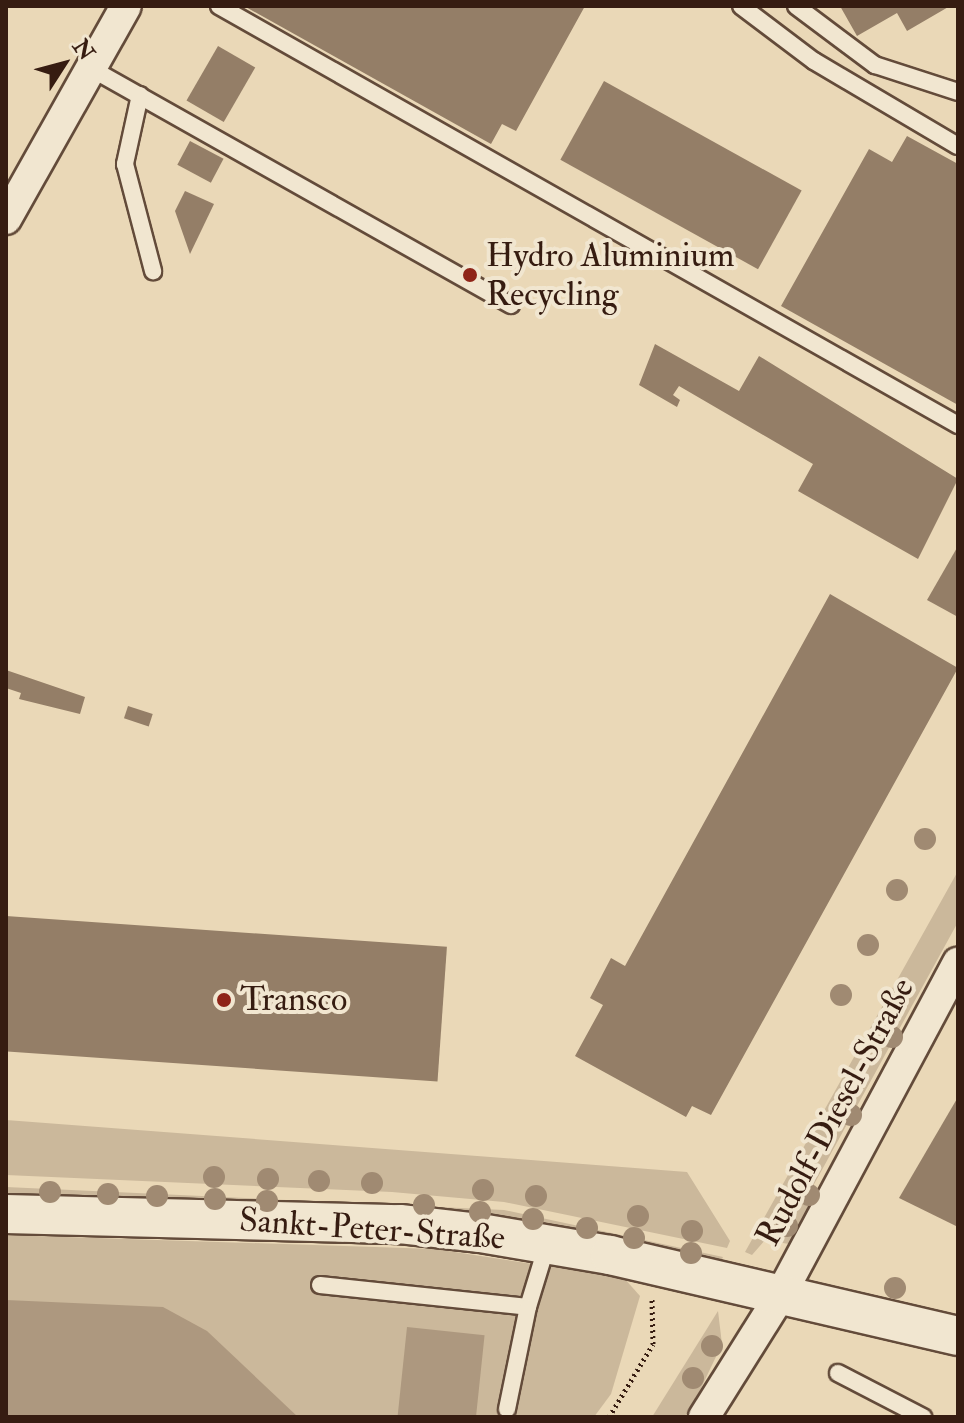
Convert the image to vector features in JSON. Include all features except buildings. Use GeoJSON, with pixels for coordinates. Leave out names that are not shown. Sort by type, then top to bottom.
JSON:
{"type":"FeatureCollection","features":[{"type":"Feature","properties":{"kind":"street"},"geometry":{"type":"LineString","coordinates":[[7,213],[126,6]]}},
{"type":"Feature","properties":{"kind":"street","name":"Rudolf-Diesel-Straße"},"geometry":{"type":"LineString","coordinates":[[704,1417],[780,1296],[958,963]]}},
{"type":"Feature","properties":{"kind":"street","name":"Sankt-Peter-Straße"},"geometry":{"type":"LineString","coordinates":[[6,1214],[400,1224],[548,1243],[958,1336]]}},
{"type":"Feature","properties":{"kind":"lane"},"geometry":{"type":"LineString","coordinates":[[219,6],[958,425]]}},
{"type":"Feature","properties":{"kind":"lane"},"geometry":{"type":"LineString","coordinates":[[741,6],[814,61],[958,146]]}},
{"type":"Feature","properties":{"kind":"lane"},"geometry":{"type":"LineString","coordinates":[[796,6],[875,65],[958,92]]}},
{"type":"Feature","properties":{"kind":"lane"},"geometry":{"type":"LineString","coordinates":[[92,69],[511,305]]}},
{"type":"Feature","properties":{"kind":"lane"},"geometry":{"type":"LineString","coordinates":[[140,95],[125,164],[153,271]]}},
{"type":"Feature","properties":{"kind":"lane"},"geometry":{"type":"LineString","coordinates":[[507,1409],[528,1307],[548,1243]]}},
{"type":"Feature","properties":{"kind":"lane"},"geometry":{"type":"LineString","coordinates":[[320,1285],[528,1307]]}},
{"type":"Feature","properties":{"kind":"lane"},"geometry":{"type":"LineString","coordinates":[[838,1373],[923,1417]]}},
{"type":"Feature","properties":{"kind":"path"},"geometry":{"type":"LineString","coordinates":[[609,1417],[653,1344],[644,1263]]}},
{"type":"Feature","properties":{"kind":"shaded area"},"geometry":{"type":"Polygon","coordinates":[[[958,871],[958,922],[812,1188],[820,1193],[789,1244],[765,1240],[752,1255],[745,1252],[958,871]]]}},
{"type":"Feature","properties":{"kind":"shaded area"},"geometry":{"type":"Polygon","coordinates":[[[6,1120],[687,1172],[730,1241],[727,1248],[504,1202],[392,1192],[6,1175],[6,1120]]]}},
{"type":"Feature","properties":{"kind":"shaded area"},"geometry":{"type":"Polygon","coordinates":[[[6,1187],[504,1210],[723,1257],[718,1267],[6,1198],[6,1187]]]}},
{"type":"Feature","properties":{"kind":"shaded area"},"geometry":{"type":"Polygon","coordinates":[[[6,1235],[435,1249],[624,1278],[640,1296],[611,1394],[594,1417],[6,1417],[6,1235]]]}},
{"type":"Feature","properties":{"kind":"shaded area"},"geometry":{"type":"Polygon","coordinates":[[[6,1300],[163,1307],[207,1331],[298,1417],[6,1417],[6,1300]]]}},
{"type":"Feature","properties":{"kind":"shaded area"},"geometry":{"type":"Polygon","coordinates":[[[718,1311],[722,1344],[693,1405],[684,1417],[652,1417],[718,1311]]]}},
{"type":"Feature","properties":{"kind":"shaded area"},"geometry":{"type":"Polygon","coordinates":[[[407,1327],[485,1335],[476,1417],[398,1417],[407,1327]]]}},
{"type":"Feature","properties":{"kind":"place","name":"Hydro Aluminium Recycling"},"geometry":{"type":"Point","coordinates":[470,275]}},
{"type":"Feature","properties":{"kind":"place","name":"Transco"},"geometry":{"type":"Point","coordinates":[224,1000]}}]}
